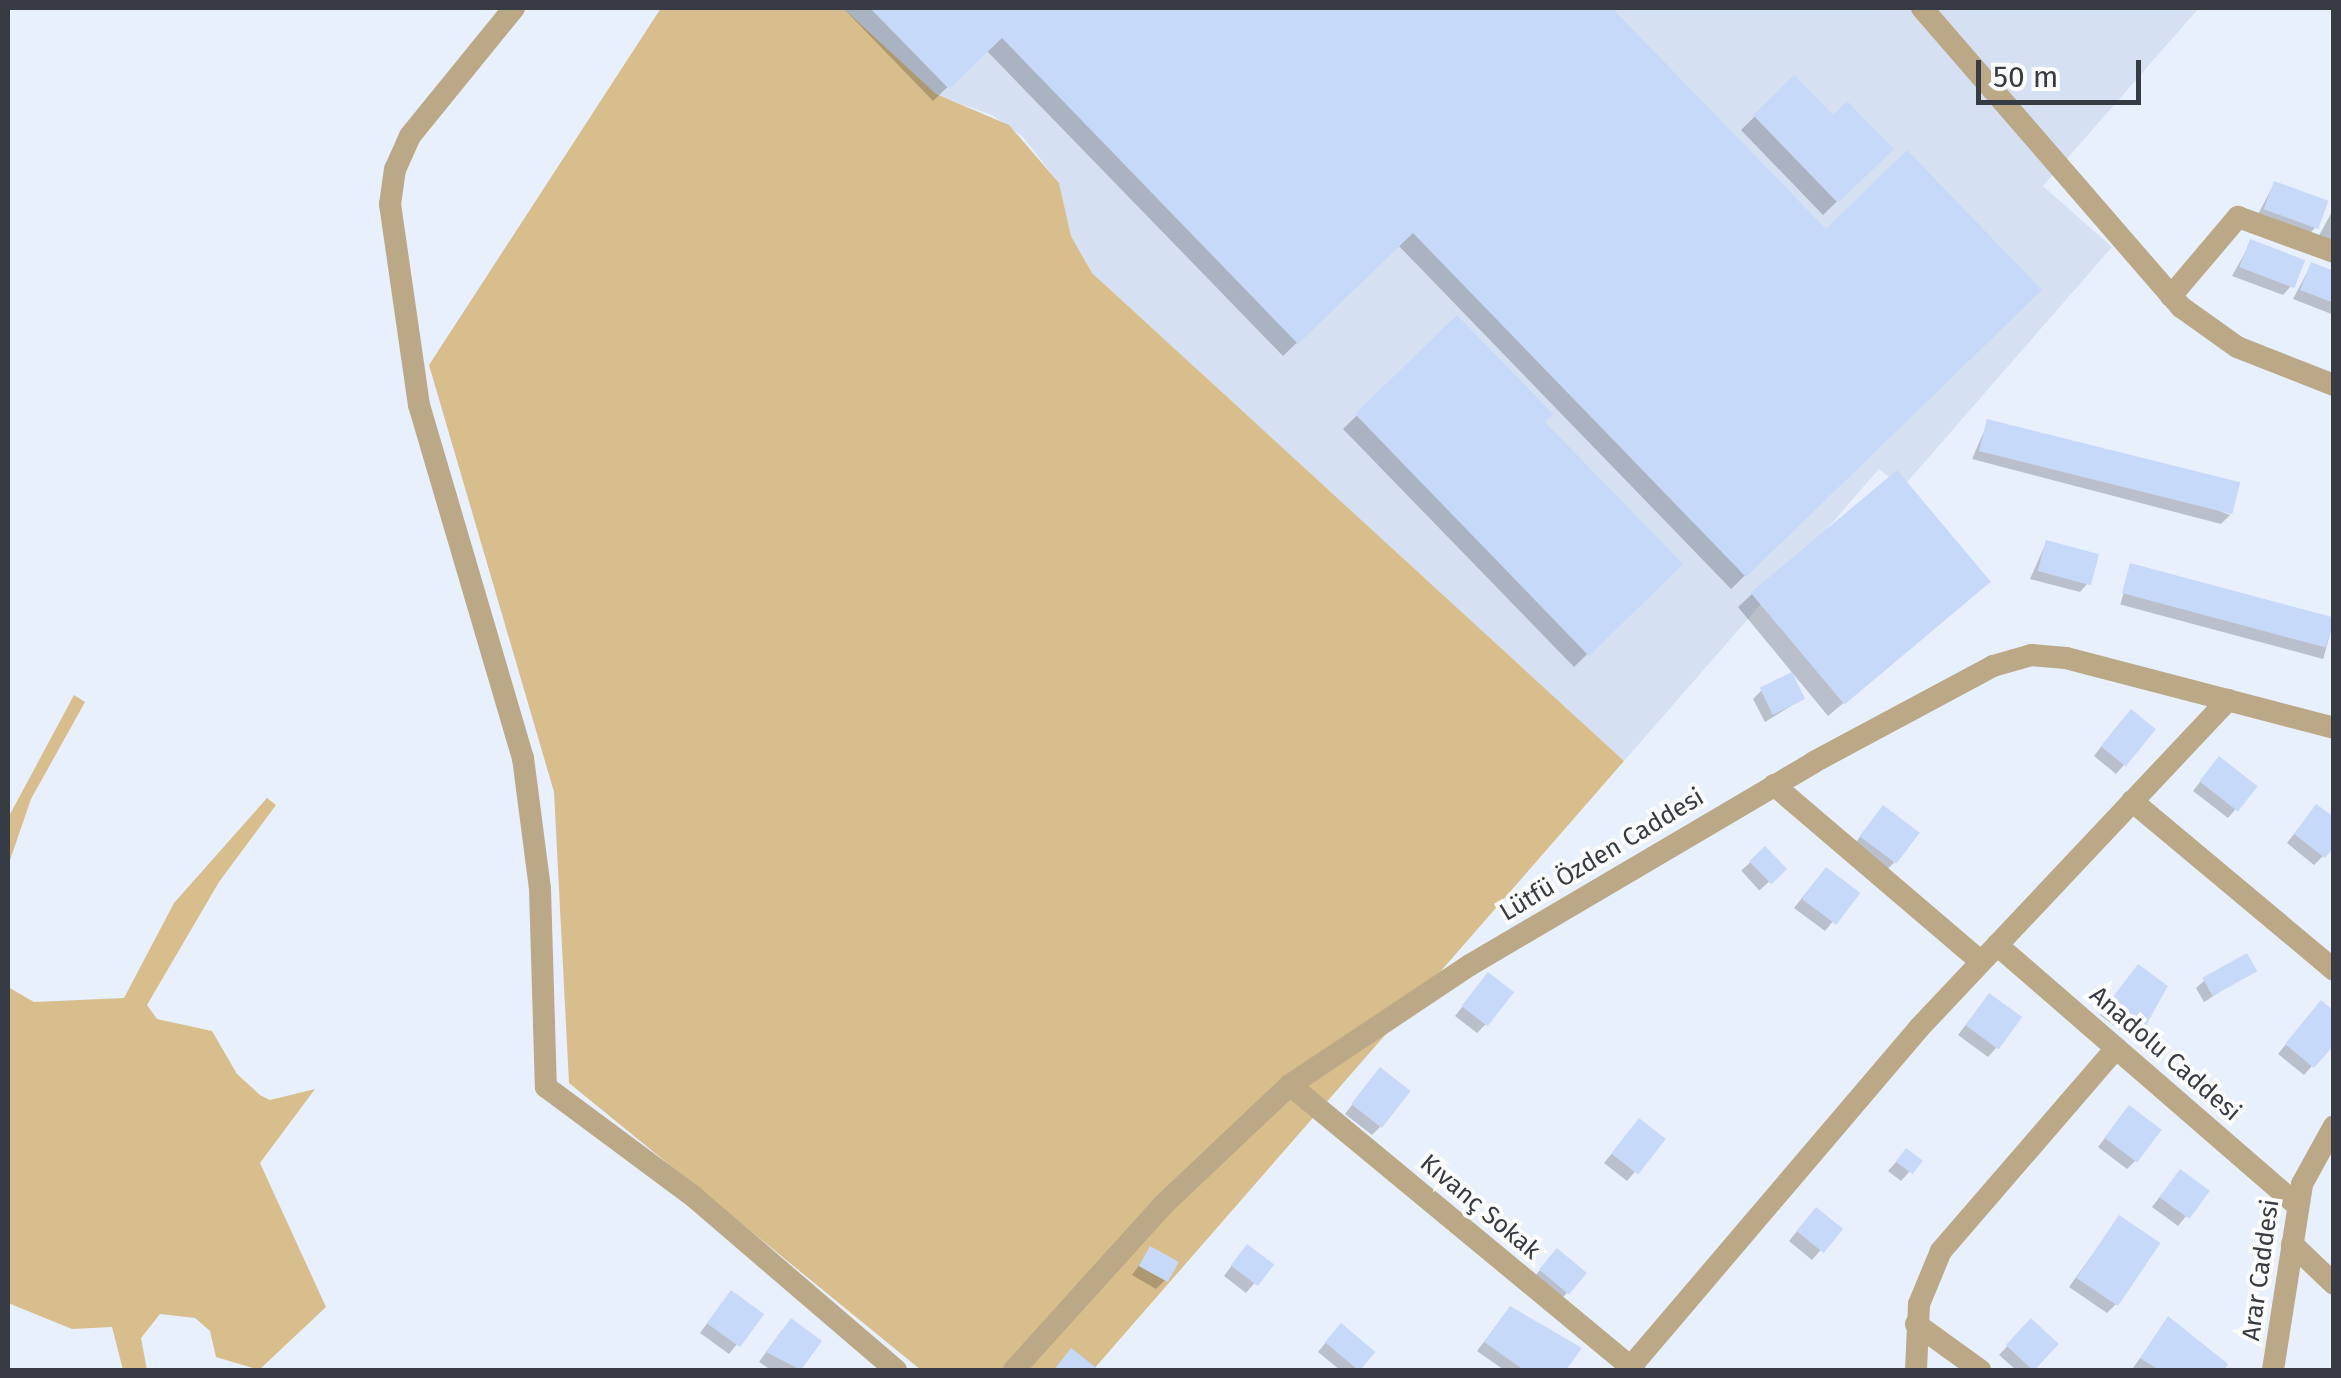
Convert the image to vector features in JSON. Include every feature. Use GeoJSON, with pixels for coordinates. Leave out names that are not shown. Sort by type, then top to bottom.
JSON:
{"type":"FeatureCollection","features":[{"type":"Feature","properties":{"kind":"street"},"geometry":{"type":"LineString","coordinates":[[514,8],[410,136],[394,169],[390,204],[419,404],[523,758],[540,889],[546,1087],[738,1232],[896,1370]]}},
{"type":"Feature","properties":{"kind":"street"},"geometry":{"type":"LineString","coordinates":[[1922,8],[2171,296],[2237,347],[2334,385]]}},
{"type":"Feature","properties":{"kind":"street"},"geometry":{"type":"LineString","coordinates":[[2171,296],[2238,217],[2334,252]]}},
{"type":"Feature","properties":{"kind":"street","name":"Lütfü Özden Caddesi"},"geometry":{"type":"LineString","coordinates":[[1014,1370],[1163,1205],[1290,1085],[1470,965],[1774,785],[2018,657],[2066,658],[2334,728]]}},
{"type":"Feature","properties":{"kind":"street"},"geometry":{"type":"LineString","coordinates":[[1631,1370],[1989,953],[2228,700]]}},
{"type":"Feature","properties":{"kind":"street","name":"Anadolu Caddesi"},"geometry":{"type":"LineString","coordinates":[[1774,785],[2116,1048],[2297,1205]]}},
{"type":"Feature","properties":{"kind":"street"},"geometry":{"type":"LineString","coordinates":[[2132,802],[2334,970]]}},
{"type":"Feature","properties":{"kind":"street"},"geometry":{"type":"LineString","coordinates":[[1916,1370],[1916,1324],[1940,1252],[2116,1048]]}},
{"type":"Feature","properties":{"kind":"street","name":"Kıvanç Sokak"},"geometry":{"type":"LineString","coordinates":[[1290,1085],[1631,1370]]}},
{"type":"Feature","properties":{"kind":"street","name":"Arar Caddesi"},"geometry":{"type":"LineString","coordinates":[[2273,1370],[2297,1205],[2310,1164],[2334,1126]]}},
{"type":"Feature","properties":{"kind":"street"},"geometry":{"type":"LineString","coordinates":[[2292,1244],[2334,1284]]}},
{"type":"Feature","properties":{"kind":"street"},"geometry":{"type":"LineString","coordinates":[[1916,1324],[1980,1370]]}},
{"type":"Feature","properties":{"kind":"shaded area"},"geometry":{"type":"Polygon","coordinates":[[[661,8],[843,8],[936,94],[1009,125],[1059,183],[1071,236],[1092,273],[1624,761],[1093,1370],[921,1370],[569,1083],[554,792],[429,365],[661,8]]]}},
{"type":"Feature","properties":{"kind":"shaded area"},"geometry":{"type":"Polygon","coordinates":[[[843,8],[2199,8],[2043,186],[2112,247],[1902,488],[1879,469],[1624,761],[1092,273],[1071,236],[1059,183],[1023,137],[992,115],[936,95],[843,8]]]}},
{"type":"Feature","properties":{"kind":"shaded area"},"geometry":{"type":"Polygon","coordinates":[[[74,695],[85,702],[31,799],[8,866],[8,818],[74,695]]]}},
{"type":"Feature","properties":{"kind":"shaded area"},"geometry":{"type":"Polygon","coordinates":[[[267,798],[276,805],[219,882],[147,1005],[157,1019],[212,1031],[237,1074],[270,1100],[315,1089],[260,1163],[326,1307],[259,1370],[216,1357],[210,1331],[195,1318],[160,1314],[141,1338],[147,1370],[123,1370],[112,1327],[72,1329],[8,1303],[8,987],[34,1002],[124,998],[174,903],[267,798]]]}},
{"type":"Feature","properties":{"kind":"building"},"geometry":{"type":"Polygon","coordinates":[[[870,8],[1612,8],[1826,229],[1907,150],[2042,290],[1746,577],[1413,233],[1298,344],[1002,38],[949,89],[870,8]]]}},
{"type":"Feature","properties":{"kind":"building"},"geometry":{"type":"Polygon","coordinates":[[[1794,75],[1833,115],[1847,101],[1894,149],[1838,203],[1753,115],[1794,75]]]}},
{"type":"Feature","properties":{"kind":"building"},"geometry":{"type":"Polygon","coordinates":[[[2274,181],[2329,201],[2318,229],[2264,209],[2274,181]]]}},
{"type":"Feature","properties":{"kind":"building"},"geometry":{"type":"Polygon","coordinates":[[[2250,239],[2305,260],[2294,288],[2239,267],[2250,239]]]}},
{"type":"Feature","properties":{"kind":"building"},"geometry":{"type":"Polygon","coordinates":[[[2311,262],[2334,271],[2334,303],[2300,290],[2311,262]]]}},
{"type":"Feature","properties":{"kind":"building"},"geometry":{"type":"Polygon","coordinates":[[[1457,315],[1553,414],[1545,422],[1683,564],[1589,656],[1355,414],[1457,315]]]}},
{"type":"Feature","properties":{"kind":"building"},"geometry":{"type":"Polygon","coordinates":[[[1987,419],[2240,482],[2232,514],[1979,451],[1987,419]]]}},
{"type":"Feature","properties":{"kind":"building"},"geometry":{"type":"Polygon","coordinates":[[[1897,470],[1991,582],[1845,705],[1751,593],[1897,470]]]}},
{"type":"Feature","properties":{"kind":"building"},"geometry":{"type":"Polygon","coordinates":[[[2046,540],[2099,554],[2091,585],[2038,571],[2046,540]]]}},
{"type":"Feature","properties":{"kind":"building"},"geometry":{"type":"Polygon","coordinates":[[[2130,563],[2334,618],[2326,648],[2122,593],[2130,563]]]}},
{"type":"Feature","properties":{"kind":"building"},"geometry":{"type":"Polygon","coordinates":[[[1792,672],[1805,699],[1773,715],[1760,688],[1792,672]]]}},
{"type":"Feature","properties":{"kind":"building"},"geometry":{"type":"Polygon","coordinates":[[[2131,709],[2156,729],[2126,766],[2101,746],[2131,709]]]}},
{"type":"Feature","properties":{"kind":"building"},"geometry":{"type":"Polygon","coordinates":[[[2219,756],[2258,786],[2238,811],[2199,781],[2219,756]]]}},
{"type":"Feature","properties":{"kind":"building"},"geometry":{"type":"Polygon","coordinates":[[[2316,804],[2334,817],[2334,847],[2325,858],[2294,834],[2316,804]]]}},
{"type":"Feature","properties":{"kind":"building"},"geometry":{"type":"Polygon","coordinates":[[[1883,805],[1920,833],[1896,864],[1860,836],[1883,805]]]}},
{"type":"Feature","properties":{"kind":"building"},"geometry":{"type":"Polygon","coordinates":[[[1765,846],[1787,869],[1771,884],[1749,861],[1765,846]]]}},
{"type":"Feature","properties":{"kind":"building"},"geometry":{"type":"Polygon","coordinates":[[[1826,867],[1860,893],[1836,925],[1802,899],[1826,867]]]}},
{"type":"Feature","properties":{"kind":"building"},"geometry":{"type":"Polygon","coordinates":[[[2247,953],[2257,971],[2213,996],[2202,978],[2247,953]]]}},
{"type":"Feature","properties":{"kind":"building"},"geometry":{"type":"Polygon","coordinates":[[[2138,964],[2168,986],[2142,1032],[2107,1005],[2138,964]]]}},
{"type":"Feature","properties":{"kind":"building"},"geometry":{"type":"Polygon","coordinates":[[[1488,972],[1514,992],[1488,1026],[1462,1006],[1488,972]]]}},
{"type":"Feature","properties":{"kind":"building"},"geometry":{"type":"Polygon","coordinates":[[[1989,993],[2022,1017],[1999,1049],[1965,1025],[1989,993]]]}},
{"type":"Feature","properties":{"kind":"building"},"geometry":{"type":"Polygon","coordinates":[[[2321,1000],[2334,1011],[2334,1045],[2314,1068],[2285,1044],[2321,1000]]]}},
{"type":"Feature","properties":{"kind":"building"},"geometry":{"type":"Polygon","coordinates":[[[1380,1067],[1411,1091],[1382,1128],[1351,1104],[1380,1067]]]}},
{"type":"Feature","properties":{"kind":"building"},"geometry":{"type":"Polygon","coordinates":[[[2129,1105],[2162,1130],[2137,1162],[2104,1138],[2129,1105]]]}},
{"type":"Feature","properties":{"kind":"building"},"geometry":{"type":"Polygon","coordinates":[[[1639,1118],[1666,1139],[1638,1174],[1611,1153],[1639,1118]]]}},
{"type":"Feature","properties":{"kind":"building"},"geometry":{"type":"Polygon","coordinates":[[[1906,1148],[1923,1161],[1913,1174],[1896,1162],[1906,1148]]]}},
{"type":"Feature","properties":{"kind":"building"},"geometry":{"type":"Polygon","coordinates":[[[2180,1169],[2210,1191],[2189,1219],[2159,1197],[2180,1169]]]}},
{"type":"Feature","properties":{"kind":"building"},"geometry":{"type":"Polygon","coordinates":[[[1816,1207],[1843,1229],[1824,1253],[1796,1231],[1816,1207]]]}},
{"type":"Feature","properties":{"kind":"building"},"geometry":{"type":"Polygon","coordinates":[[[2119,1215],[2160,1243],[2118,1306],[2077,1278],[2119,1215]]]}},
{"type":"Feature","properties":{"kind":"building"},"geometry":{"type":"Polygon","coordinates":[[[1247,1244],[1274,1264],[1258,1286],[1231,1266],[1247,1244]]]}},
{"type":"Feature","properties":{"kind":"building"},"geometry":{"type":"Polygon","coordinates":[[[1150,1246],[1179,1262],[1168,1282],[1139,1266],[1150,1246]]]}},
{"type":"Feature","properties":{"kind":"building"},"geometry":{"type":"Polygon","coordinates":[[[1557,1248],[1587,1273],[1569,1295],[1539,1269],[1557,1248]]]}},
{"type":"Feature","properties":{"kind":"building"},"geometry":{"type":"Polygon","coordinates":[[[731,1290],[764,1314],[740,1347],[707,1323],[731,1290]]]}},
{"type":"Feature","properties":{"kind":"building"},"geometry":{"type":"Polygon","coordinates":[[[1510,1306],[1582,1348],[1566,1370],[1524,1370],[1484,1342],[1510,1306]]]}},
{"type":"Feature","properties":{"kind":"building"},"geometry":{"type":"Polygon","coordinates":[[[2168,1316],[2228,1364],[2224,1370],[2159,1370],[2140,1358],[2168,1316]]]}},
{"type":"Feature","properties":{"kind":"building"},"geometry":{"type":"Polygon","coordinates":[[[791,1318],[822,1341],[801,1370],[766,1352],[791,1318]]]}},
{"type":"Feature","properties":{"kind":"building"},"geometry":{"type":"Polygon","coordinates":[[[2031,1318],[2059,1344],[2034,1370],[2006,1345],[2031,1318]]]}},
{"type":"Feature","properties":{"kind":"building"},"geometry":{"type":"Polygon","coordinates":[[[1341,1323],[1375,1352],[1358,1370],[1325,1342],[1341,1323]]]}},
{"type":"Feature","properties":{"kind":"building"},"geometry":{"type":"Polygon","coordinates":[[[1071,1348],[1099,1370],[1054,1370],[1071,1348]]]}}]}
